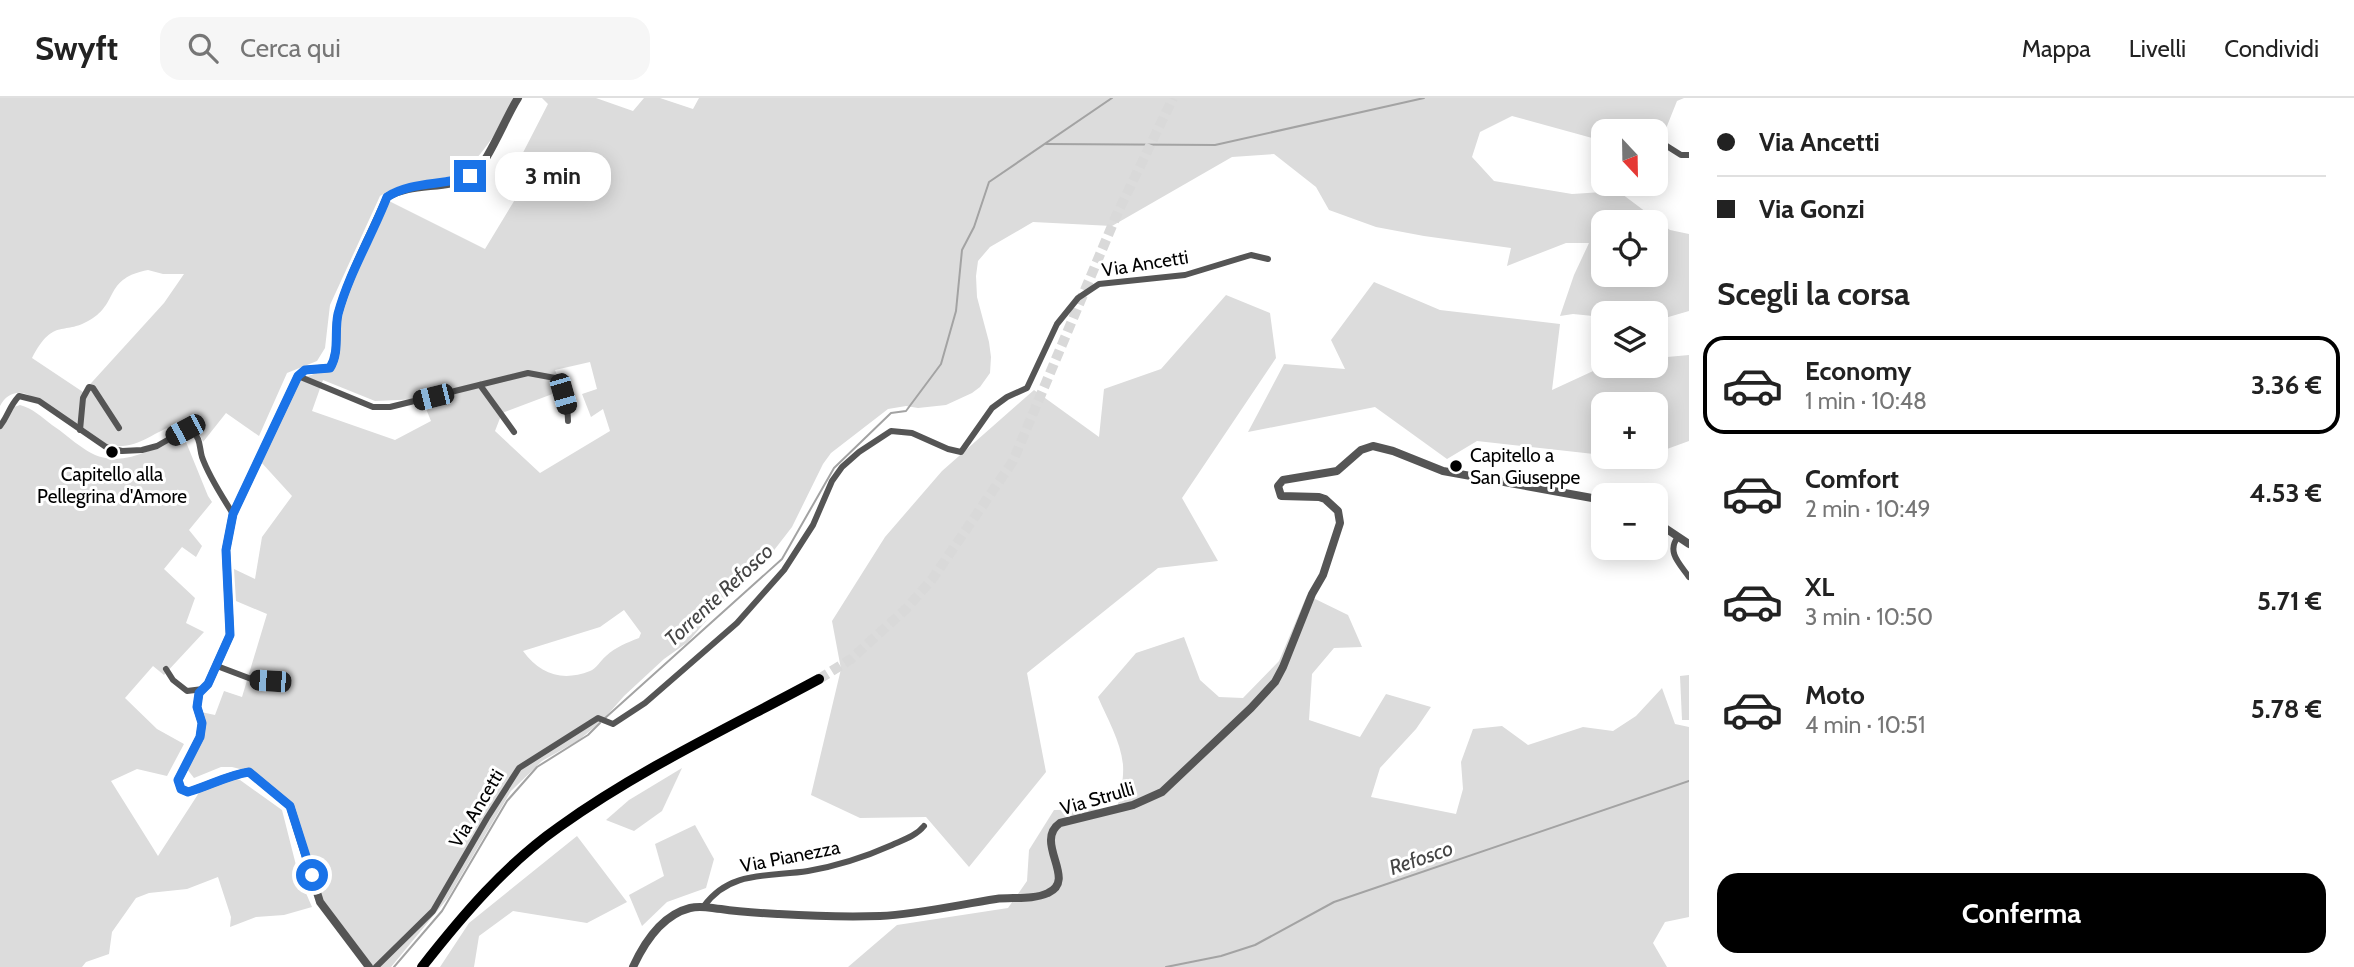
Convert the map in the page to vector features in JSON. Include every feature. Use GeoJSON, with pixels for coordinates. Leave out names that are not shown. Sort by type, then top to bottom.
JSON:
{"type":"FeatureCollection","features":[{"type":"Feature","properties":{"kind":"highway"},"geometry":{"type":"LineString","coordinates":[[422,967],[480,898],[515,863],[558,828],[633,780],[819,679]]}},
{"type":"Feature","properties":{"kind":"street"},"geometry":{"type":"LineString","coordinates":[[369,967],[320,902],[290,806],[249,772],[235,774],[188,792],[181,789],[178,780],[200,737],[202,723],[197,707],[199,693],[216,666],[230,635],[226,550],[233,514],[298,376],[305,370],[330,368],[334,361],[337,317],[387,197],[410,187],[455,182],[478,170],[519,98]]}},
{"type":"Feature","properties":{"kind":"street"},"geometry":{"type":"LineString","coordinates":[[1668,147],[1681,155],[1689,155]]}},
{"type":"Feature","properties":{"kind":"street","name":"Via Ancetti"},"geometry":{"type":"LineString","coordinates":[[376,967],[433,911],[519,768],[598,718],[613,724],[645,703],[720,639],[784,570],[813,525],[832,481],[842,467],[859,452],[891,431],[912,433],[961,452],[992,408],[1007,397],[1027,388],[1057,324],[1078,298],[1100,284],[1185,275],[1251,255],[1268,259]]}},
{"type":"Feature","properties":{"kind":"street"},"geometry":{"type":"LineString","coordinates":[[298,376],[373,407],[390,407],[528,373],[555,378],[563,394],[568,421]]}},
{"type":"Feature","properties":{"kind":"street"},"geometry":{"type":"LineString","coordinates":[[480,385],[514,432]]}},
{"type":"Feature","properties":{"kind":"street"},"geometry":{"type":"LineString","coordinates":[[80,430],[83,398],[89,387],[93,388],[119,428]]}},
{"type":"Feature","properties":{"kind":"street"},"geometry":{"type":"LineString","coordinates":[[0,426],[9,407],[19,396],[39,401],[106,447],[122,451],[156,446],[185,430],[196,433],[206,467],[233,514]]}},
{"type":"Feature","properties":{"kind":"street","name":"Via Strulli"},"geometry":{"type":"LineString","coordinates":[[778,914],[881,916],[1042,895],[1053,890],[1059,875],[1050,841],[1055,826],[1133,805],[1162,792],[1268,691],[1283,667],[1312,594],[1323,575],[1340,523],[1338,511],[1325,499],[1281,496],[1278,490],[1279,483],[1283,480],[1337,471],[1360,450],[1373,446],[1443,471],[1591,498]]}},
{"type":"Feature","properties":{"kind":"street"},"geometry":{"type":"LineString","coordinates":[[1668,530],[1689,544]]}},
{"type":"Feature","properties":{"kind":"street"},"geometry":{"type":"LineString","coordinates":[[1678,537],[1672,545],[1673,552],[1689,577]]}},
{"type":"Feature","properties":{"kind":"street"},"geometry":{"type":"LineString","coordinates":[[216,666],[254,680],[286,682]]}},
{"type":"Feature","properties":{"kind":"street"},"geometry":{"type":"LineString","coordinates":[[166,668],[173,680],[187,691],[204,688]]}},
{"type":"Feature","properties":{"kind":"street","name":"Via Pianezza"},"geometry":{"type":"LineString","coordinates":[[704,906],[716,890],[751,876],[807,872],[841,864],[878,851],[919,832],[924,826]]}},
{"type":"Feature","properties":{"kind":"street","name":"Via Pianezza"},"geometry":{"type":"LineString","coordinates":[[633,967],[648,939],[676,913],[704,906],[778,914]]}},
{"type":"Feature","properties":{"kind":"shaded area"},"geometry":{"type":"Polygon","coordinates":[[[0,98],[518,98],[481,154],[462,171],[452,176],[407,184],[380,196],[330,305],[325,348],[317,361],[287,373],[259,436],[226,413],[203,442],[194,429],[178,424],[136,443],[107,445],[30,395],[12,394],[0,406],[0,98]],[[148,270],[125,279],[118,284],[101,312],[83,324],[60,329],[47,336],[32,358],[83,392],[164,303],[184,274],[163,274],[148,270]]]}},
{"type":"Feature","properties":{"kind":"shaded area"},"geometry":{"type":"Polygon","coordinates":[[[542,98],[596,98],[633,111],[644,98],[660,98],[693,109],[699,98],[1684,98],[1677,101],[1668,124],[1668,119],[1591,119],[1591,138],[1512,116],[1480,132],[1472,157],[1494,181],[1572,194],[1625,196],[1643,210],[1591,210],[1591,287],[1668,287],[1668,228],[1689,234],[1689,311],[1668,317],[1668,301],[1591,301],[1591,316],[1560,316],[1574,275],[1589,243],[1566,243],[1507,266],[1511,248],[1376,227],[1329,210],[1316,187],[1274,154],[1232,157],[1112,226],[1033,222],[990,247],[978,261],[977,297],[991,357],[990,373],[980,387],[946,405],[888,409],[831,453],[792,527],[768,558],[737,585],[688,642],[664,659],[624,696],[603,720],[579,740],[542,761],[511,791],[448,898],[391,967],[371,967],[327,912],[293,810],[244,770],[221,767],[194,778],[187,769],[203,732],[201,712],[215,715],[224,691],[242,697],[267,614],[236,601],[234,569],[255,579],[262,537],[292,496],[261,462],[299,379],[329,369],[340,306],[389,201],[485,249],[525,183],[511,176],[548,104],[542,98]],[[590,362],[555,370],[563,390],[502,413],[495,431],[540,473],[610,431],[603,409],[591,417],[582,394],[597,389],[590,362]],[[323,380],[312,411],[395,440],[431,421],[422,399],[375,401],[323,380]],[[624,610],[600,627],[523,651],[537,665],[552,674],[570,676],[592,670],[610,653],[639,638],[641,633],[624,610]]]}},
{"type":"Feature","properties":{"kind":"shaded area"},"geometry":{"type":"Polygon","coordinates":[[[1374,282],[1440,310],[1560,324],[1552,390],[1591,372],[1591,378],[1668,378],[1668,357],[1689,355],[1689,441],[1668,449],[1668,392],[1591,392],[1591,454],[1477,441],[1447,459],[1375,407],[1248,432],[1284,364],[1345,369],[1331,340],[1374,282]]]}},
{"type":"Feature","properties":{"kind":"shaded area"},"geometry":{"type":"Polygon","coordinates":[[[1226,295],[1270,313],[1276,358],[1182,498],[1218,561],[1158,568],[1027,673],[1046,772],[969,867],[926,817],[860,818],[811,795],[841,669],[832,621],[885,537],[942,471],[1034,390],[1099,437],[1104,389],[1161,369],[1226,295]]]}},
{"type":"Feature","properties":{"kind":"shaded area"},"geometry":{"type":"Polygon","coordinates":[[[20,405],[37,413],[83,448],[108,458],[132,457],[180,436],[184,443],[186,442],[212,502],[189,530],[202,546],[196,557],[182,547],[164,569],[195,598],[186,623],[204,632],[164,675],[153,666],[125,698],[157,729],[184,744],[167,776],[137,769],[111,781],[158,856],[204,785],[231,777],[240,780],[282,810],[299,877],[312,907],[284,915],[256,917],[230,927],[231,917],[218,877],[187,889],[149,893],[136,898],[112,932],[109,954],[86,962],[82,967],[0,967],[0,428],[14,407],[20,405]]]}},
{"type":"Feature","properties":{"kind":"shaded area"},"geometry":{"type":"Polygon","coordinates":[[[1307,595],[1348,615],[1362,647],[1334,648],[1312,674],[1309,720],[1360,737],[1386,694],[1431,707],[1416,729],[1380,768],[1371,797],[1456,814],[1463,789],[1461,762],[1473,729],[1502,726],[1528,745],[1583,727],[1613,731],[1636,716],[1662,688],[1675,724],[1689,727],[1689,917],[1665,922],[1653,943],[1667,967],[848,967],[897,925],[1008,908],[1027,881],[1029,850],[1054,810],[1117,809],[1123,776],[1122,756],[1098,697],[1136,653],[1184,637],[1200,680],[1219,697],[1243,698],[1279,661],[1307,595]]]}},
{"type":"Feature","properties":{"kind":"shaded area"},"geometry":{"type":"Polygon","coordinates":[[[1689,675],[1689,720],[1682,720],[1680,676],[1689,675]]]}},
{"type":"Feature","properties":{"kind":"shaded area"},"geometry":{"type":"Polygon","coordinates":[[[682,768],[662,811],[634,831],[606,820],[629,800],[682,768]]]}},
{"type":"Feature","properties":{"kind":"shaded area"},"geometry":{"type":"Polygon","coordinates":[[[695,825],[714,859],[706,888],[667,902],[642,926],[629,895],[664,876],[655,844],[695,825]]]}},
{"type":"Feature","properties":{"kind":"shaded area"},"geometry":{"type":"Polygon","coordinates":[[[577,836],[627,902],[587,923],[513,911],[479,936],[474,967],[440,967],[469,923],[577,836]]]}},
{"type":"Feature","properties":{"kind":"waterway","name":"Torrente Refosco"},"geometry":{"type":"LineString","coordinates":[[604,719],[782,559],[834,468],[891,413],[906,411],[941,364],[956,311],[962,250],[974,227],[989,182],[1112,98]]}},
{"type":"Feature","properties":{"kind":"waterway"},"geometry":{"type":"LineString","coordinates":[[1046,144],[1215,145],[1424,98]]}},
{"type":"Feature","properties":{"kind":"waterway","name":"Torrente Refosco"},"geometry":{"type":"LineString","coordinates":[[394,967],[442,911],[507,801],[537,767],[588,735],[600,723]]}},
{"type":"Feature","properties":{"kind":"waterway","name":"Refosco"},"geometry":{"type":"LineString","coordinates":[[1166,967],[1221,956],[1255,945],[1334,902],[1689,781]]}},
{"type":"Feature","properties":{"kind":"tunnel"},"geometry":{"type":"LineString","coordinates":[[819,679],[851,659],[907,608],[933,578],[1013,461],[1117,214],[1173,98]]}},
{"type":"Feature","properties":{"kind":"place","name":"Capitello alla Pellegrina d'Amore"},"geometry":{"type":"Point","coordinates":[112,452]}},
{"type":"Feature","properties":{"kind":"place","name":"Capitello a San Giuseppe"},"geometry":{"type":"Point","coordinates":[1456,466]}},
{"type":"Feature","properties":{"kind":"route"},"geometry":{"type":"LineString","coordinates":[[312,875],[290,806],[258,778],[249,772],[235,774],[188,792],[181,789],[178,780],[200,737],[202,723],[197,707],[199,693],[208,684],[230,635],[226,550],[233,514],[298,376],[305,370],[330,368],[334,361],[337,317],[387,197],[410,187],[455,182],[470,176]]}}]}
